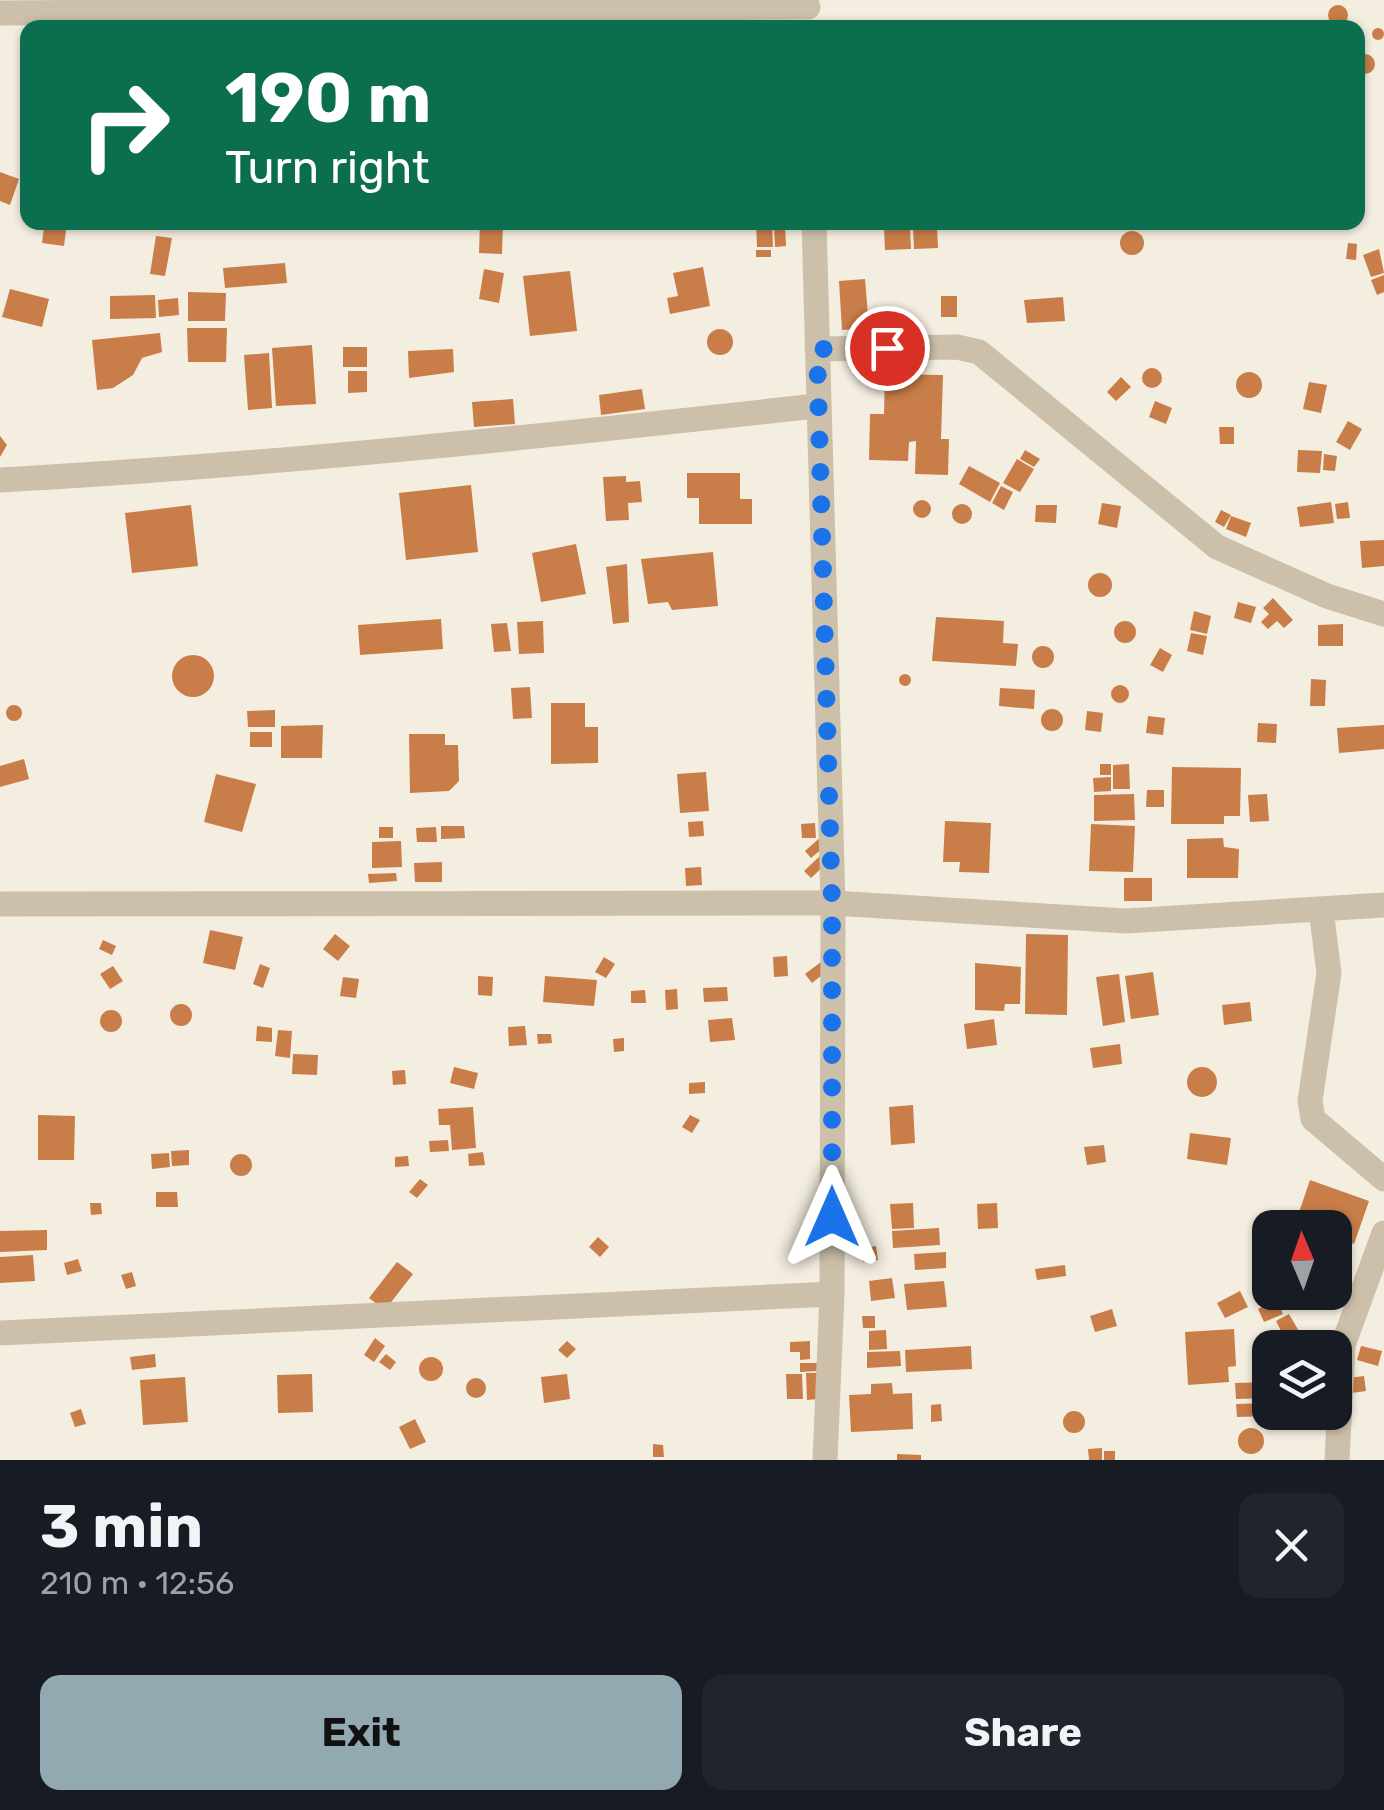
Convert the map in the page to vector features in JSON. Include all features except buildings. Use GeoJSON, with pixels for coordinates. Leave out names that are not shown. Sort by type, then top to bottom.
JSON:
{"type":"FeatureCollection","features":[{"type":"Feature","properties":{"kind":"street"},"geometry":{"type":"LineString","coordinates":[[0,13],[808,11]]}},
{"type":"Feature","properties":{"kind":"street"},"geometry":{"type":"LineString","coordinates":[[814,230],[832,904],[832,1294],[825,1460]]}},
{"type":"Feature","properties":{"kind":"street"},"geometry":{"type":"LineString","coordinates":[[817,349],[957,347],[979,352],[1216,546],[1327,596],[1384,614]]}},
{"type":"Feature","properties":{"kind":"street"},"geometry":{"type":"LineString","coordinates":[[0,480],[415,450],[816,406]]}},
{"type":"Feature","properties":{"kind":"street"},"geometry":{"type":"LineString","coordinates":[[0,904],[832,904],[1126,921],[1384,905]]}},
{"type":"Feature","properties":{"kind":"street"},"geometry":{"type":"LineString","coordinates":[[1321,909],[1328,973],[1310,1101],[1313,1120],[1384,1179]]}},
{"type":"Feature","properties":{"kind":"street"},"geometry":{"type":"LineString","coordinates":[[1337,1460],[1344,1345],[1384,1233]]}},
{"type":"Feature","properties":{"kind":"street"},"geometry":{"type":"LineString","coordinates":[[0,1333],[832,1294]]}},
{"type":"Feature","properties":{"kind":"route"},"geometry":{"type":"LineString","coordinates":[[832,1217],[832,904],[817,349],[887,348]]}}]}
